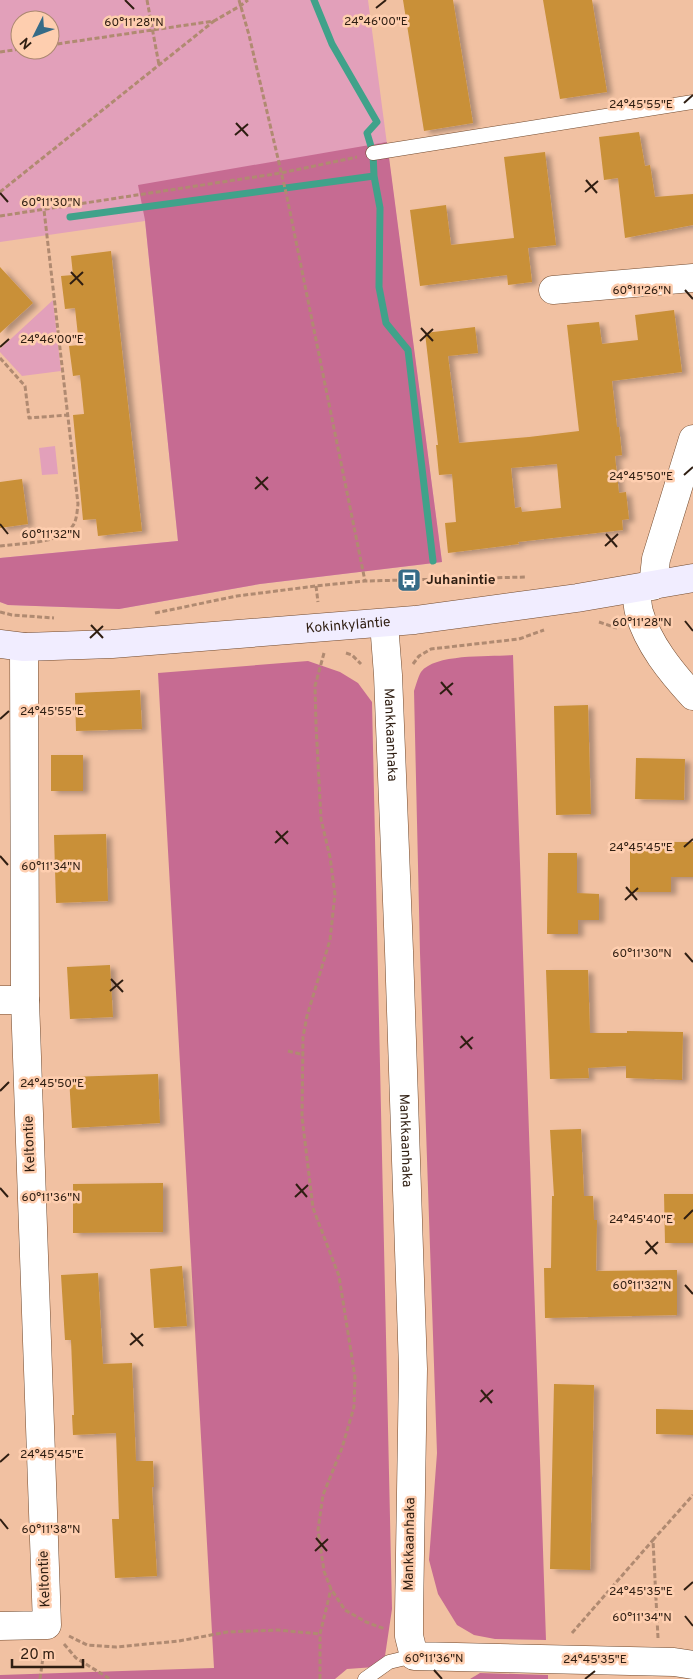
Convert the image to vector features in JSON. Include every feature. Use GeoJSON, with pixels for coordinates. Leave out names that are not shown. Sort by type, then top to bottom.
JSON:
{"type":"FeatureCollection","features":[{"type":"Feature","properties":{"kind":"main road","name":"Kokinkyläntie"},"geometry":{"type":"LineString","coordinates":[[12,646],[121,643],[384,623],[645,587],[693,578]]}},
{"type":"Feature","properties":{"kind":"street"},"geometry":{"type":"LineString","coordinates":[[554,290],[693,278]]}},
{"type":"Feature","properties":{"kind":"street"},"geometry":{"type":"LineString","coordinates":[[693,439],[638,611],[646,630],[671,670],[693,696]]}},
{"type":"Feature","properties":{"kind":"street","name":"Mankkaanhaka"},"geometry":{"type":"LineString","coordinates":[[384,623],[388,675],[413,1369],[412,1646]]}},
{"type":"Feature","properties":{"kind":"street","name":"Keltontie"},"geometry":{"type":"LineString","coordinates":[[0,1626],[47,1625],[12,1000],[12,646]]}},
{"type":"Feature","properties":{"kind":"street"},"geometry":{"type":"LineString","coordinates":[[412,1646],[550,1658],[674,1662],[693,1665]]}},
{"type":"Feature","properties":{"kind":"lane"},"geometry":{"type":"LineString","coordinates":[[373,153],[693,102]]}},
{"type":"Feature","properties":{"kind":"lane"},"geometry":{"type":"LineString","coordinates":[[365,1679],[412,1646]]}},
{"type":"Feature","properties":{"kind":"path"},"geometry":{"type":"LineString","coordinates":[[147,0],[159,65]]}},
{"type":"Feature","properties":{"kind":"path"},"geometry":{"type":"LineString","coordinates":[[239,0],[287,197],[365,581]]}},
{"type":"Feature","properties":{"kind":"path"},"geometry":{"type":"LineString","coordinates":[[0,192],[214,21],[248,0]]}},
{"type":"Feature","properties":{"kind":"path"},"geometry":{"type":"LineString","coordinates":[[60,44],[214,21]]}},
{"type":"Feature","properties":{"kind":"path"},"geometry":{"type":"LineString","coordinates":[[0,216],[281,173],[373,153]]}},
{"type":"Feature","properties":{"kind":"path"},"geometry":{"type":"LineString","coordinates":[[0,546],[52,539],[64,534],[73,526],[78,504],[44,210]]}},
{"type":"Feature","properties":{"kind":"path"},"geometry":{"type":"LineString","coordinates":[[0,358],[25,386],[29,418],[68,415]]}},
{"type":"Feature","properties":{"kind":"path"},"geometry":{"type":"LineString","coordinates":[[148,614],[237,596],[365,581],[534,577]]}},
{"type":"Feature","properties":{"kind":"path"},"geometry":{"type":"LineString","coordinates":[[0,612],[12,615],[62,619]]}},
{"type":"Feature","properties":{"kind":"path"},"geometry":{"type":"LineString","coordinates":[[592,623],[602,622],[623,632]]}},
{"type":"Feature","properties":{"kind":"path"},"geometry":{"type":"LineString","coordinates":[[388,675],[406,673],[419,656],[431,649],[518,639],[552,627]]}},
{"type":"Feature","properties":{"kind":"path"},"geometry":{"type":"LineString","coordinates":[[324,652],[315,686],[316,725],[321,819],[330,857],[335,894],[330,940],[307,1016],[304,1037],[302,1117],[313,1208],[339,1276],[348,1323],[355,1377],[354,1407],[342,1448],[323,1495],[318,1530],[324,1571],[330,1589],[345,1610],[412,1646]]}},
{"type":"Feature","properties":{"kind":"path"},"geometry":{"type":"LineString","coordinates":[[288,1051],[304,1055]]}},
{"type":"Feature","properties":{"kind":"path"},"geometry":{"type":"LineString","coordinates":[[550,1658],[693,1495]]}},
{"type":"Feature","properties":{"kind":"path"},"geometry":{"type":"LineString","coordinates":[[653,1540],[658,1639]]}},
{"type":"Feature","properties":{"kind":"path"},"geometry":{"type":"LineString","coordinates":[[320,1679],[320,1634],[330,1589]]}},
{"type":"Feature","properties":{"kind":"path"},"geometry":{"type":"LineString","coordinates":[[47,1625],[87,1645],[116,1647],[179,1641],[227,1632],[278,1630],[320,1634]]}},
{"type":"Feature","properties":{"kind":"path"},"geometry":{"type":"LineString","coordinates":[[47,1625],[76,1658],[110,1679]]}},
{"type":"Feature","properties":{"kind":"shaded area"},"geometry":{"type":"Polygon","coordinates":[[[0,0],[368,0],[442,562],[260,584],[119,609],[8,605],[0,602],[0,558],[178,541],[145,221],[0,242],[0,0]]]}},
{"type":"Feature","properties":{"kind":"shaded area"},"geometry":{"type":"Polygon","coordinates":[[[387,142],[442,562],[260,584],[119,609],[8,605],[0,602],[0,558],[178,541],[145,220],[138,185],[387,142]]]}},
{"type":"Feature","properties":{"kind":"shaded area"},"geometry":{"type":"Polygon","coordinates":[[[53,300],[61,371],[22,376],[0,352],[0,349],[53,300]]]}},
{"type":"Feature","properties":{"kind":"shaded area"},"geometry":{"type":"Polygon","coordinates":[[[55,446],[58,474],[42,475],[39,448],[55,446]]]}},
{"type":"Feature","properties":{"kind":"shaded area"},"geometry":{"type":"Polygon","coordinates":[[[513,655],[546,1640],[495,1639],[474,1635],[457,1625],[438,1594],[429,1560],[437,1453],[420,953],[414,691],[421,672],[428,666],[438,662],[464,657],[513,655]]]}},
{"type":"Feature","properties":{"kind":"shaded area"},"geometry":{"type":"Polygon","coordinates":[[[308,661],[340,672],[358,683],[372,702],[392,1609],[385,1656],[375,1667],[347,1669],[335,1679],[0,1679],[0,1675],[214,1668],[158,673],[308,661]]]}},
{"type":"Feature","properties":{"kind":"shaded area"},"geometry":{"type":"Polygon","coordinates":[[[480,1673],[548,1675],[548,1679],[470,1679],[480,1673]]]}},
{"type":"Feature","properties":{"kind":"building"},"geometry":{"type":"Polygon","coordinates":[[[403,0],[453,0],[473,123],[424,131],[403,0]]]}},
{"type":"Feature","properties":{"kind":"building"},"geometry":{"type":"Polygon","coordinates":[[[543,0],[592,0],[607,92],[560,99],[543,0]]]}},
{"type":"Feature","properties":{"kind":"building"},"geometry":{"type":"Polygon","coordinates":[[[639,132],[645,166],[650,165],[655,197],[693,194],[693,225],[625,238],[618,178],[604,180],[599,137],[639,132]]]}},
{"type":"Feature","properties":{"kind":"building"},"geometry":{"type":"Polygon","coordinates":[[[545,152],[556,245],[528,248],[532,282],[508,285],[507,275],[420,286],[410,210],[446,205],[451,245],[514,238],[504,157],[545,152]]]}},
{"type":"Feature","properties":{"kind":"building"},"geometry":{"type":"Polygon","coordinates":[[[111,251],[142,531],[98,536],[96,519],[83,520],[73,415],[84,414],[80,375],[73,376],[69,346],[79,345],[75,308],[65,309],[61,276],[73,275],[71,256],[111,251]]]}},
{"type":"Feature","properties":{"kind":"building"},"geometry":{"type":"Polygon","coordinates":[[[0,267],[33,303],[0,333],[0,267]]]}},
{"type":"Feature","properties":{"kind":"building"},"geometry":{"type":"Polygon","coordinates":[[[674,310],[682,372],[612,381],[622,455],[615,456],[619,493],[626,492],[629,519],[622,520],[623,530],[518,542],[519,544],[448,553],[445,523],[456,522],[452,474],[439,475],[436,445],[438,445],[425,333],[475,327],[478,353],[448,356],[459,443],[529,437],[579,431],[567,325],[599,322],[602,344],[638,340],[635,315],[674,310]],[[557,464],[511,468],[515,508],[521,507],[522,512],[561,508],[557,464]]]}},
{"type":"Feature","properties":{"kind":"building"},"geometry":{"type":"Polygon","coordinates":[[[22,479],[28,524],[0,528],[0,482],[22,479]]]}},
{"type":"Feature","properties":{"kind":"building"},"geometry":{"type":"Polygon","coordinates":[[[140,690],[142,729],[76,731],[75,693],[140,690]]]}},
{"type":"Feature","properties":{"kind":"building"},"geometry":{"type":"Polygon","coordinates":[[[588,705],[591,814],[556,815],[554,706],[588,705]]]}},
{"type":"Feature","properties":{"kind":"building"},"geometry":{"type":"Polygon","coordinates":[[[51,755],[83,755],[83,791],[51,791],[51,755]]]}},
{"type":"Feature","properties":{"kind":"building"},"geometry":{"type":"Polygon","coordinates":[[[636,758],[685,759],[684,800],[635,799],[636,758]]]}},
{"type":"Feature","properties":{"kind":"building"},"geometry":{"type":"Polygon","coordinates":[[[106,834],[108,901],[56,903],[54,835],[106,834]]]}},
{"type":"Feature","properties":{"kind":"building"},"geometry":{"type":"Polygon","coordinates":[[[630,842],[693,842],[693,877],[671,877],[671,892],[630,892],[630,842]]]}},
{"type":"Feature","properties":{"kind":"building"},"geometry":{"type":"Polygon","coordinates":[[[548,853],[577,853],[577,893],[599,894],[599,920],[578,920],[578,934],[547,934],[548,853]]]}},
{"type":"Feature","properties":{"kind":"building"},"geometry":{"type":"Polygon","coordinates":[[[110,965],[113,1017],[70,1019],[67,967],[110,965]]]}},
{"type":"Feature","properties":{"kind":"building"},"geometry":{"type":"Polygon","coordinates":[[[546,970],[588,970],[590,1033],[627,1033],[627,1031],[683,1032],[682,1080],[626,1078],[626,1066],[588,1068],[589,1078],[550,1079],[546,970]]]}},
{"type":"Feature","properties":{"kind":"building"},"geometry":{"type":"Polygon","coordinates":[[[158,1074],[160,1123],[72,1128],[69,1077],[158,1074]]]}},
{"type":"Feature","properties":{"kind":"building"},"geometry":{"type":"Polygon","coordinates":[[[581,1129],[584,1196],[593,1196],[594,1220],[597,1220],[596,1271],[677,1270],[677,1315],[545,1318],[544,1268],[551,1268],[552,1196],[554,1196],[550,1130],[581,1129]]]}},
{"type":"Feature","properties":{"kind":"building"},"geometry":{"type":"Polygon","coordinates":[[[163,1183],[163,1232],[73,1233],[73,1184],[163,1183]]]}},
{"type":"Feature","properties":{"kind":"building"},"geometry":{"type":"Polygon","coordinates":[[[664,1194],[693,1194],[693,1243],[665,1243],[664,1194]]]}},
{"type":"Feature","properties":{"kind":"building"},"geometry":{"type":"Polygon","coordinates":[[[182,1266],[187,1326],[154,1328],[150,1269],[182,1266]]]}},
{"type":"Feature","properties":{"kind":"building"},"geometry":{"type":"Polygon","coordinates":[[[98,1273],[103,1364],[132,1363],[136,1461],[153,1461],[154,1487],[152,1487],[157,1576],[115,1578],[112,1519],[119,1519],[116,1433],[73,1435],[71,1340],[65,1340],[61,1275],[98,1273]]]}},
{"type":"Feature","properties":{"kind":"building"},"geometry":{"type":"Polygon","coordinates":[[[554,1384],[594,1385],[590,1570],[550,1569],[554,1384]]]}},
{"type":"Feature","properties":{"kind":"building"},"geometry":{"type":"Polygon","coordinates":[[[656,1409],[693,1410],[693,1435],[656,1434],[656,1409]]]}},
{"type":"Feature","properties":{"kind":"waterway"},"geometry":{"type":"LineString","coordinates":[[314,0],[332,44],[377,122],[367,133],[373,153],[374,176],[380,208],[379,287],[386,323],[408,350],[433,561]]}},
{"type":"Feature","properties":{"kind":"waterway"},"geometry":{"type":"LineString","coordinates":[[70,217],[374,176]]}},
{"type":"Feature","properties":{"kind":"place","name":"Juhanintie"},"geometry":{"type":"Point","coordinates":[409,580]}}]}
